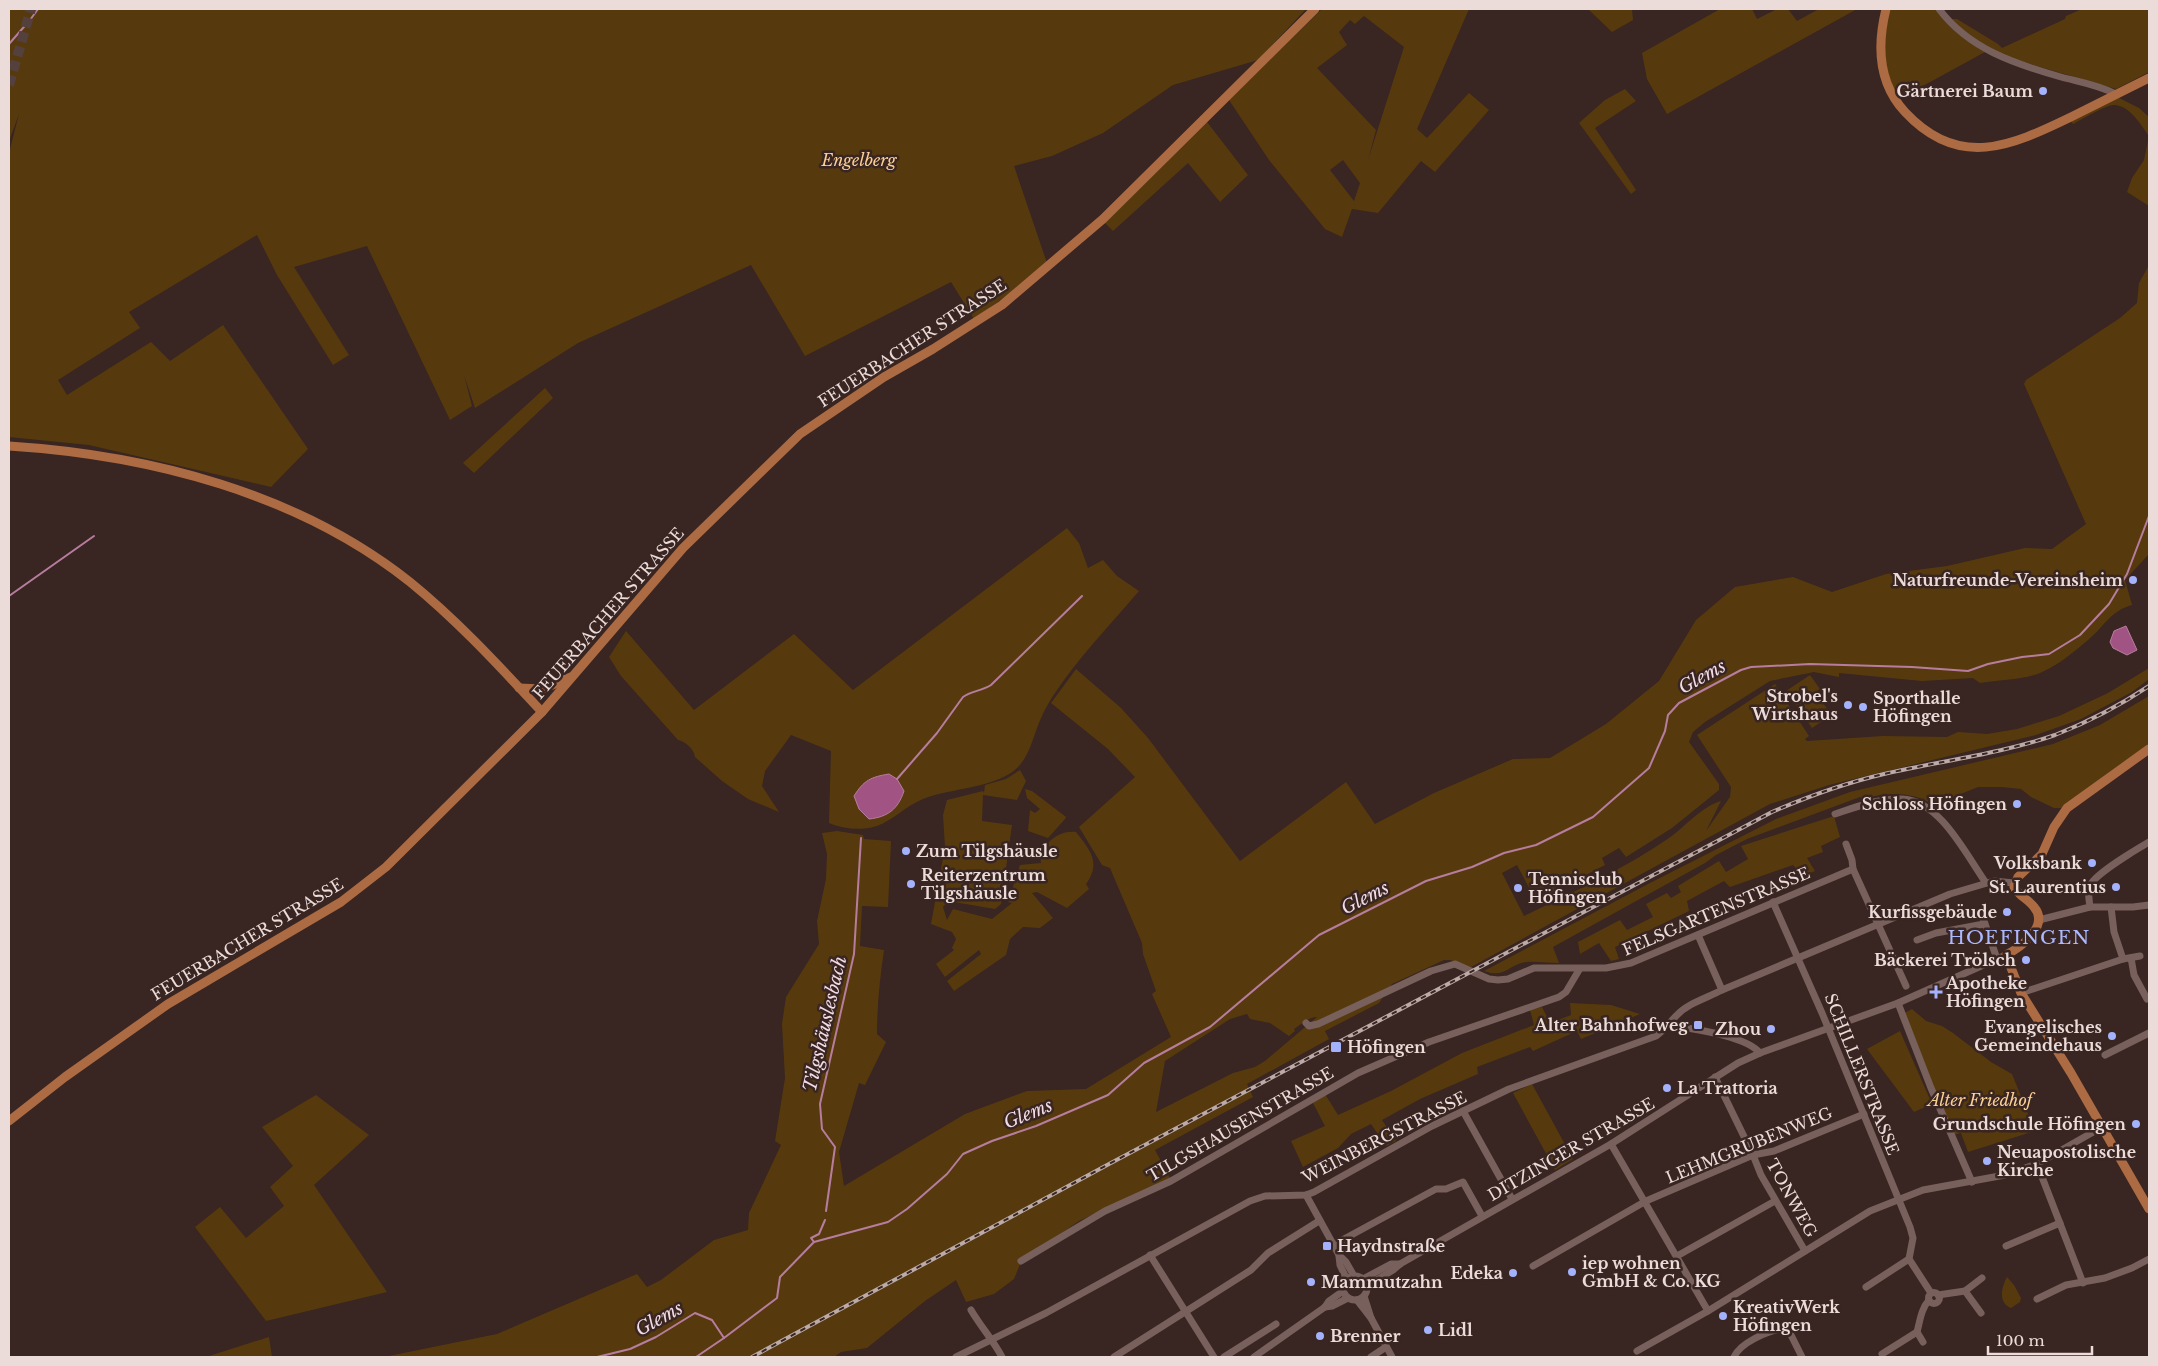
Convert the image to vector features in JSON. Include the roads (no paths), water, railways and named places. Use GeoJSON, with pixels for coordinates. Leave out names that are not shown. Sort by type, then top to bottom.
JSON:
{"type":"FeatureCollection","features":[{"type":"Feature","properties":{"kind":"main road","name":"FEUERBACHER STRASSE"},"geometry":{"type":"LineString","coordinates":[[9,1121],[65,1077],[168,1004],[341,902],[386,867],[542,712],[677,554],[800,434],[884,377],[933,349],[1002,305],[1103,219],[1315,9]]}},
{"type":"Feature","properties":{"kind":"main road"},"geometry":{"type":"LineString","coordinates":[[1886,9],[1880,43],[1881,60],[1886,80],[1892,94],[1904,111],[1940,140],[1970,147],[1984,148],[2008,144],[2034,135],[2149,78]]}},
{"type":"Feature","properties":{"kind":"main road"},"geometry":{"type":"LineString","coordinates":[[9,446],[81,454],[173,471],[253,495],[308,518],[362,549],[415,586],[452,618],[542,712]]}},
{"type":"Feature","properties":{"kind":"main road"},"geometry":{"type":"LineString","coordinates":[[519,688],[543,689],[574,676]]}},
{"type":"Feature","properties":{"kind":"main road"},"geometry":{"type":"LineString","coordinates":[[2149,749],[2067,808],[2054,827],[2042,854],[2014,882],[2014,888],[2018,894],[2038,912],[2039,920],[2034,931],[2025,941],[2001,957],[2020,993],[2102,1127],[2149,1209]]}},
{"type":"Feature","properties":{"kind":"street"},"geometry":{"type":"LineString","coordinates":[[1939,9],[1951,24],[1966,36],[2009,61],[2116,94]]}},
{"type":"Feature","properties":{"kind":"street"},"geometry":{"type":"LineString","coordinates":[[1835,814],[1892,799],[1910,800],[1922,804],[1940,818],[1986,883]]}},
{"type":"Feature","properties":{"kind":"street"},"geometry":{"type":"LineString","coordinates":[[2090,907],[2088,890],[2093,880],[2149,842]]}},
{"type":"Feature","properties":{"kind":"street"},"geometry":{"type":"LineString","coordinates":[[1846,844],[1853,869],[1906,986]]}},
{"type":"Feature","properties":{"kind":"street","name":"FELSGARTENSTRASSE"},"geometry":{"type":"LineString","coordinates":[[1306,1023],[1309,1026],[1318,1024],[1449,964],[1461,965],[1483,976],[1498,980],[1508,980],[1534,968],[1579,970],[1606,968],[1631,963],[1853,869]]}},
{"type":"Feature","properties":{"kind":"street","name":"WEINBERGSTRASSE"},"geometry":{"type":"LineString","coordinates":[[956,1357],[1046,1312],[1250,1201],[1265,1196],[1306,1195],[1432,1126],[1528,1081],[1656,1036],[1688,1006],[1722,990],[1878,926],[1950,894],[2001,880],[2014,882]]}},
{"type":"Feature","properties":{"kind":"street","name":"SCHILLERSTRASSE"},"geometry":{"type":"LineString","coordinates":[[1773,902],[1799,958],[1899,1198],[1913,1238],[1909,1259]]}},
{"type":"Feature","properties":{"kind":"street"},"geometry":{"type":"LineString","coordinates":[[2039,920],[2090,907],[2133,908],[2149,905]]}},
{"type":"Feature","properties":{"kind":"street"},"geometry":{"type":"LineString","coordinates":[[2111,907],[2114,932],[2147,999]]}},
{"type":"Feature","properties":{"kind":"street"},"geometry":{"type":"LineString","coordinates":[[1982,915],[1984,924],[2001,957]]}},
{"type":"Feature","properties":{"kind":"street"},"geometry":{"type":"LineString","coordinates":[[1917,940],[1936,933],[1984,924]]}},
{"type":"Feature","properties":{"kind":"street"},"geometry":{"type":"LineString","coordinates":[[1698,935],[1722,990]]}},
{"type":"Feature","properties":{"kind":"street"},"geometry":{"type":"LineString","coordinates":[[2020,993],[2127,958],[2140,956]]}},
{"type":"Feature","properties":{"kind":"street","name":"DITZINGER STRASSE"},"geometry":{"type":"LineString","coordinates":[[1365,1282],[1393,1270],[1482,1216],[1612,1144],[1715,1077],[1760,1053],[1898,1003],[2001,957]]}},
{"type":"Feature","properties":{"kind":"street","name":"TILGSHAUSENSTRASSE"},"geometry":{"type":"LineString","coordinates":[[1021,1261],[1105,1211],[1182,1176],[1358,1073],[1429,1042],[1559,997],[1566,992],[1579,970]]}},
{"type":"Feature","properties":{"kind":"street"},"geometry":{"type":"LineString","coordinates":[[1898,1003],[1930,1088],[1972,1182]]}},
{"type":"Feature","properties":{"kind":"street"},"geometry":{"type":"LineString","coordinates":[[1669,1025],[1733,1038],[1750,1045],[1760,1053]]}},
{"type":"Feature","properties":{"kind":"street"},"geometry":{"type":"LineString","coordinates":[[2105,1055],[2149,1033]]}},
{"type":"Feature","properties":{"kind":"street","name":"TONWEG"},"geometry":{"type":"LineString","coordinates":[[1715,1077],[1761,1175],[1805,1251]]}},
{"type":"Feature","properties":{"kind":"street"},"geometry":{"type":"LineString","coordinates":[[1463,1111],[1512,1199]]}},
{"type":"Feature","properties":{"kind":"street","name":"LEHMGRUBENWEG"},"geometry":{"type":"LineString","coordinates":[[1533,1266],[1646,1201],[1753,1155],[1774,1151],[1864,1114]]}},
{"type":"Feature","properties":{"kind":"street"},"geometry":{"type":"LineString","coordinates":[[1637,1351],[1708,1311],[1870,1211],[1923,1190],[2005,1176],[2037,1164],[2102,1127]]}},
{"type":"Feature","properties":{"kind":"street"},"geometry":{"type":"LineString","coordinates":[[1612,1144],[1708,1311]]}},
{"type":"Feature","properties":{"kind":"street"},"geometry":{"type":"LineString","coordinates":[[2037,1164],[2083,1283]]}},
{"type":"Feature","properties":{"kind":"street"},"geometry":{"type":"LineString","coordinates":[[1333,1245],[1436,1190],[1446,1190],[1463,1182],[1482,1216]]}},
{"type":"Feature","properties":{"kind":"street"},"geometry":{"type":"LineString","coordinates":[[1306,1195],[1333,1245],[1346,1262],[1351,1278]]}},
{"type":"Feature","properties":{"kind":"street"},"geometry":{"type":"LineString","coordinates":[[1676,1256],[1775,1201]]}},
{"type":"Feature","properties":{"kind":"street"},"geometry":{"type":"LineString","coordinates":[[1114,1357],[1251,1270],[1268,1253],[1320,1221]]}},
{"type":"Feature","properties":{"kind":"street"},"geometry":{"type":"LineString","coordinates":[[2006,1246],[2060,1223]]}},
{"type":"Feature","properties":{"kind":"street"},"geometry":{"type":"LineString","coordinates":[[1150,1255],[1214,1357]]}},
{"type":"Feature","properties":{"kind":"street"},"geometry":{"type":"LineString","coordinates":[[1866,1287],[1909,1259],[1933,1296]]}},
{"type":"Feature","properties":{"kind":"street"},"geometry":{"type":"LineString","coordinates":[[2037,1300],[2066,1285],[2083,1283],[2132,1268],[2149,1259]]}},
{"type":"Feature","properties":{"kind":"street"},"geometry":{"type":"LineString","coordinates":[[1351,1278],[1365,1282],[1360,1298],[1392,1357]]}},
{"type":"Feature","properties":{"kind":"street"},"geometry":{"type":"LineString","coordinates":[[1348,1298],[1344,1291],[1344,1285],[1351,1278]]}},
{"type":"Feature","properties":{"kind":"street"},"geometry":{"type":"LineString","coordinates":[[1923,1342],[1917,1332],[1925,1304],[1933,1296],[1964,1291],[1982,1278]]}},
{"type":"Feature","properties":{"kind":"street"},"geometry":{"type":"LineString","coordinates":[[1254,1357],[1325,1307],[1329,1301],[1344,1291]]}},
{"type":"Feature","properties":{"kind":"street"},"geometry":{"type":"LineString","coordinates":[[1964,1291],[1981,1313]]}},
{"type":"Feature","properties":{"kind":"street"},"geometry":{"type":"LineString","coordinates":[[1325,1307],[1332,1306],[1348,1298],[1360,1298]]}},
{"type":"Feature","properties":{"kind":"street"},"geometry":{"type":"LineString","coordinates":[[971,1310],[980,1326],[993,1339],[1002,1357]]}},
{"type":"Feature","properties":{"kind":"street"},"geometry":{"type":"LineString","coordinates":[[1224,1357],[1276,1324]]}},
{"type":"Feature","properties":{"kind":"street"},"geometry":{"type":"LineString","coordinates":[[1734,1357],[1747,1344],[1773,1330],[1782,1329],[1791,1335],[1802,1357]]}},
{"type":"Feature","properties":{"kind":"street"},"geometry":{"type":"LineString","coordinates":[[1882,1354],[1917,1332]]}},
{"type":"Feature","properties":{"kind":"street"},"geometry":{"type":"LineString","coordinates":[[1371,1357],[1386,1347]]}},
{"type":"Feature","properties":{"kind":"waterway"},"geometry":{"type":"LineString","coordinates":[[9,44],[38,9]]}},
{"type":"Feature","properties":{"kind":"waterway","name":"Glems"},"geometry":{"type":"LineString","coordinates":[[597,1357],[630,1349],[656,1337],[695,1313],[712,1320],[724,1338],[777,1298],[780,1277],[814,1242],[888,1222],[907,1209],[947,1174],[963,1154],[992,1141],[1036,1126],[1108,1095],[1144,1063],[1210,1027],[1319,935],[1426,881],[1472,867],[1504,853],[1536,845],[1593,817],[1649,768],[1665,731],[1668,715],[1679,703],[1741,670],[1751,667],[1810,664],[1912,667],[1968,671],[1988,664],[2049,654],[2080,635],[2109,604],[2127,574],[2149,516]]}},
{"type":"Feature","properties":{"kind":"waterway"},"geometry":{"type":"LineString","coordinates":[[9,596],[94,536]]}},
{"type":"Feature","properties":{"kind":"waterway"},"geometry":{"type":"LineString","coordinates":[[897,779],[937,733],[963,697],[991,685],[1082,596]]}},
{"type":"Feature","properties":{"kind":"waterway","name":"Tilgshäuslesbach"},"geometry":{"type":"LineString","coordinates":[[826,1211],[835,1147],[822,1129],[820,1104],[854,954],[861,838]]}},
{"type":"Feature","properties":{"kind":"waterway"},"geometry":{"type":"LineString","coordinates":[[814,1242],[811,1238],[819,1234],[825,1220]]}},
{"type":"Feature","properties":{"kind":"waterway"},"geometry":{"type":"LineString","coordinates":[[696,1357],[724,1338]]}},
{"type":"Feature","properties":{"kind":"tunnel"},"geometry":{"type":"LineString","coordinates":[[9,85],[31,9]]}},
{"type":"Feature","properties":{"kind":"railway"},"geometry":{"type":"LineString","coordinates":[[752,1357],[1109,1164],[1772,812],[1855,781],[1991,752],[2055,735],[2103,713],[2149,686]]}},
{"type":"Feature","properties":{"kind":"place","name":"Gärtnerei Baum"},"geometry":{"type":"Point","coordinates":[2043,91]}},
{"type":"Feature","properties":{"kind":"place","name":"Naturfreunde-Vereinsheim"},"geometry":{"type":"Point","coordinates":[2133,580]}},
{"type":"Feature","properties":{"kind":"place","name":"Strobel's Wirtshaus"},"geometry":{"type":"Point","coordinates":[1848,705]}},
{"type":"Feature","properties":{"kind":"place","name":"Sporthalle Höfingen"},"geometry":{"type":"Point","coordinates":[1863,707]}},
{"type":"Feature","properties":{"kind":"place","name":"Schloss Höfingen"},"geometry":{"type":"Point","coordinates":[2017,804]}},
{"type":"Feature","properties":{"kind":"place","name":"Zum Tilgshäusle"},"geometry":{"type":"Point","coordinates":[906,851]}},
{"type":"Feature","properties":{"kind":"place","name":"Volksbank"},"geometry":{"type":"Point","coordinates":[2092,863]}},
{"type":"Feature","properties":{"kind":"place","name":"Reiterzentrum Tilgshäusle"},"geometry":{"type":"Point","coordinates":[911,884]}},
{"type":"Feature","properties":{"kind":"place","name":"St. Laurentius"},"geometry":{"type":"Point","coordinates":[2116,887]}},
{"type":"Feature","properties":{"kind":"place","name":"Tennisclub Höfingen"},"geometry":{"type":"Point","coordinates":[1518,888]}},
{"type":"Feature","properties":{"kind":"place","name":"Kurfissgebäude"},"geometry":{"type":"Point","coordinates":[2007,912]}},
{"type":"Feature","properties":{"kind":"place","name":"Bäckerei Trölsch"},"geometry":{"type":"Point","coordinates":[2026,960]}},
{"type":"Feature","properties":{"kind":"place","name":"Apotheke Höfingen"},"geometry":{"type":"Point","coordinates":[1936,992]}},
{"type":"Feature","properties":{"kind":"place","name":"Alter Bahnhofweg"},"geometry":{"type":"Point","coordinates":[1698,1025]}},
{"type":"Feature","properties":{"kind":"place","name":"Zhou"},"geometry":{"type":"Point","coordinates":[1771,1029]}},
{"type":"Feature","properties":{"kind":"place","name":"Evangelisches Gemeindehaus"},"geometry":{"type":"Point","coordinates":[2112,1036]}},
{"type":"Feature","properties":{"kind":"place","name":"Höfingen"},"geometry":{"type":"Point","coordinates":[1336,1047]}},
{"type":"Feature","properties":{"kind":"place","name":"La Trattoria"},"geometry":{"type":"Point","coordinates":[1667,1088]}},
{"type":"Feature","properties":{"kind":"place","name":"Grundschule Höfingen"},"geometry":{"type":"Point","coordinates":[2136,1124]}},
{"type":"Feature","properties":{"kind":"place","name":"Neuapostolische Kirche"},"geometry":{"type":"Point","coordinates":[1987,1161]}},
{"type":"Feature","properties":{"kind":"place","name":"Haydnstraße"},"geometry":{"type":"Point","coordinates":[1327,1246]}},
{"type":"Feature","properties":{"kind":"place","name":"iep wohnen GmbH & Co. KG"},"geometry":{"type":"Point","coordinates":[1572,1272]}},
{"type":"Feature","properties":{"kind":"place","name":"Edeka"},"geometry":{"type":"Point","coordinates":[1513,1273]}},
{"type":"Feature","properties":{"kind":"place","name":"Mammutzahn"},"geometry":{"type":"Point","coordinates":[1311,1282]}},
{"type":"Feature","properties":{"kind":"place","name":"KreativWerk Höfingen"},"geometry":{"type":"Point","coordinates":[1723,1316]}},
{"type":"Feature","properties":{"kind":"place","name":"Lidl"},"geometry":{"type":"Point","coordinates":[1428,1330]}},
{"type":"Feature","properties":{"kind":"place","name":"Brenner"},"geometry":{"type":"Point","coordinates":[1320,1336]}},
{"type":"Feature","properties":{"kind":"district","name":"HOEFINGEN"},"geometry":{"type":"Point","coordinates":[2019,937]}},
{"type":"Feature","properties":{"kind":"park label","name":"Engelberg"},"geometry":{"type":"Point","coordinates":[859,160]}},
{"type":"Feature","properties":{"kind":"park label","name":"Alter Friedhof"},"geometry":{"type":"Point","coordinates":[1980,1100]}}]}
